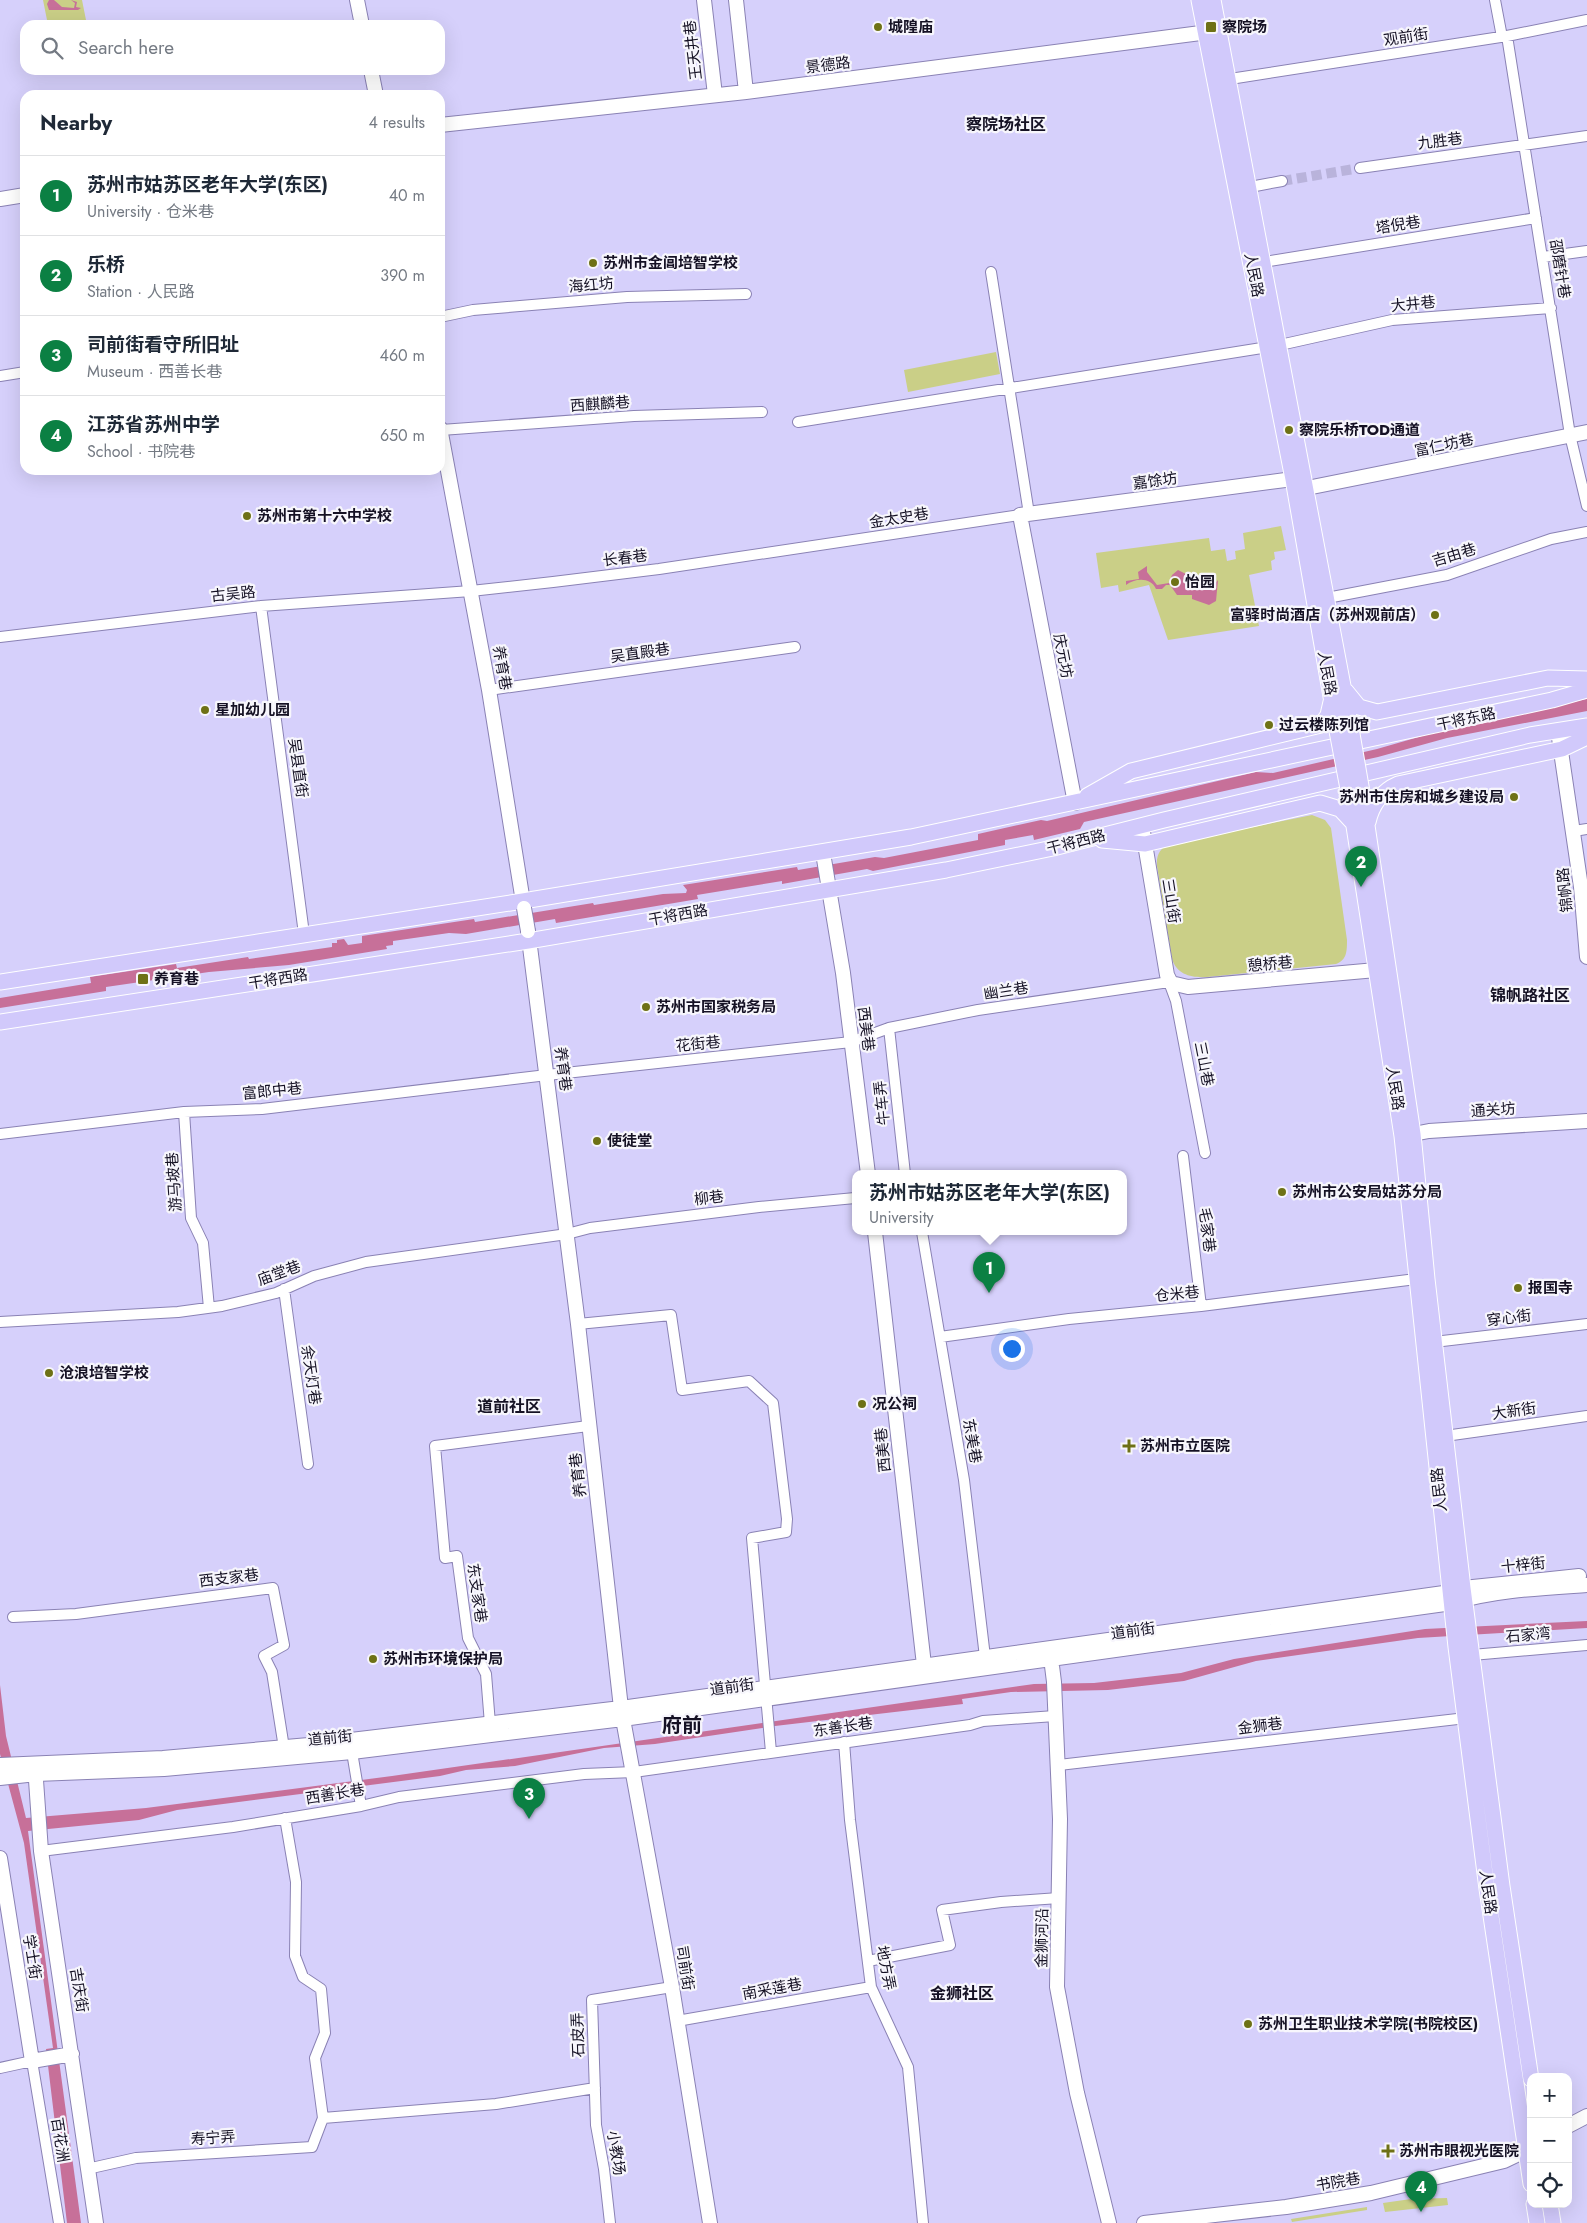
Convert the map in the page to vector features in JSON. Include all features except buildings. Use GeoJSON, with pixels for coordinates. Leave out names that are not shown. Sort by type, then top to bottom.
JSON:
{"type":"FeatureCollection","features":[{"type":"Feature","properties":{"kind":"main road"},"geometry":{"type":"LineString","coordinates":[[356,0],[361,20]]}},
{"type":"Feature","properties":{"kind":"main road","name":"王天井巷"},"geometry":{"type":"LineString","coordinates":[[704,0],[715,96]]}},
{"type":"Feature","properties":{"kind":"main road"},"geometry":{"type":"LineString","coordinates":[[736,0],[746,92]]}},
{"type":"Feature","properties":{"kind":"main road","name":"人民路"},"geometry":{"type":"LineString","coordinates":[[1199,0],[1230,80],[1264,262],[1293,479],[1338,692]]}},
{"type":"Feature","properties":{"kind":"main road","name":"人民路"},"geometry":{"type":"LineString","coordinates":[[1214,0],[1212,32],[1274,346],[1307,488],[1327,598],[1338,692],[1356,793],[1408,1135],[1445,1436],[1458,1603]]}},
{"type":"Feature","properties":{"kind":"main road","name":"景德路"},"geometry":{"type":"LineString","coordinates":[[445,124],[715,96],[1212,32]]}},
{"type":"Feature","properties":{"kind":"main road"},"geometry":{"type":"LineString","coordinates":[[372,75],[375,90]]}},
{"type":"Feature","properties":{"kind":"main road"},"geometry":{"type":"LineString","coordinates":[[0,199],[20,196]]}},
{"type":"Feature","properties":{"kind":"main road","name":"富仁坊巷"},"geometry":{"type":"LineString","coordinates":[[1307,488],[1587,432]]}},
{"type":"Feature","properties":{"kind":"main road","name":"养育巷"},"geometry":{"type":"LineString","coordinates":[[445,455],[489,690],[524,905],[548,1075],[622,1714]]}},
{"type":"Feature","properties":{"kind":"main road","name":"嘉馀坊"},"geometry":{"type":"LineString","coordinates":[[1024,515],[1293,479]]}},
{"type":"Feature","properties":{"kind":"main road","name":"庆元坊"},"geometry":{"type":"LineString","coordinates":[[1024,515],[1075,803]]}},
{"type":"Feature","properties":{"kind":"main road"},"geometry":{"type":"LineString","coordinates":[[1075,803],[1131,771],[1320,725],[1328,715],[1338,692],[1356,705],[1366,710],[1377,712],[1548,678],[1587,679]]}},
{"type":"Feature","properties":{"kind":"main road","name":"干将东路"},"geometry":{"type":"LineString","coordinates":[[1135,791],[1552,700],[1587,690]]}},
{"type":"Feature","properties":{"kind":"main road","name":"干将东路"},"geometry":{"type":"LineString","coordinates":[[1349,777],[1530,735],[1587,726]]}},
{"type":"Feature","properties":{"kind":"main road","name":"锦帆路"},"geometry":{"type":"LineString","coordinates":[[1558,731],[1580,830],[1587,957]]}},
{"type":"Feature","properties":{"kind":"main road"},"geometry":{"type":"LineString","coordinates":[[1090,839],[1145,844],[1320,803],[1340,808],[1361,826],[1375,804],[1387,790],[1398,784],[1562,749],[1587,737]]}},
{"type":"Feature","properties":{"kind":"main road"},"geometry":{"type":"LineString","coordinates":[[0,982],[304,934],[524,905],[823,857],[1135,791],[1131,771]]}},
{"type":"Feature","properties":{"kind":"main road","name":"干将西路"},"geometry":{"type":"LineString","coordinates":[[0,1022],[528,936],[828,884],[954,869],[1090,839],[1349,777]]}},
{"type":"Feature","properties":{"kind":"main road","name":"三山街"},"geometry":{"type":"LineString","coordinates":[[1142,826],[1169,982]]}},
{"type":"Feature","properties":{"kind":"main road","name":"人民路"},"geometry":{"type":"LineString","coordinates":[[1361,826],[1376,970],[1408,1135],[1416,1279],[1458,1603],[1530,2073]]}},
{"type":"Feature","properties":{"kind":"main road","name":"西美巷"},"geometry":{"type":"LineString","coordinates":[[823,857],[852,1042],[868,1170]]}},
{"type":"Feature","properties":{"kind":"main road","name":"憩桥巷"},"geometry":{"type":"LineString","coordinates":[[1169,982],[1175,986],[1188,987],[1376,970]]}},
{"type":"Feature","properties":{"kind":"main road","name":"通关坊"},"geometry":{"type":"LineString","coordinates":[[1408,1135],[1429,1131],[1587,1121]]}},
{"type":"Feature","properties":{"kind":"main road","name":"西美巷"},"geometry":{"type":"LineString","coordinates":[[875,1235],[924,1665]]}},
{"type":"Feature","properties":{"kind":"main road","name":"十梓街"},"geometry":{"type":"LineString","coordinates":[[1458,1603],[1587,1576]]}},
{"type":"Feature","properties":{"kind":"main road","name":"十梓街"},"geometry":{"type":"LineString","coordinates":[[1458,1603],[1516,1591],[1587,1585]]}},
{"type":"Feature","properties":{"kind":"main road","name":"道前街"},"geometry":{"type":"LineString","coordinates":[[36,1768],[164,1769],[352,1752],[1050,1654],[1458,1603]]}},
{"type":"Feature","properties":{"kind":"main road","name":"人民路"},"geometry":{"type":"LineString","coordinates":[[1466,1651],[1466,1718],[1487,1889],[1527,2144]]}},
{"type":"Feature","properties":{"kind":"main road","name":"道前街"},"geometry":{"type":"LineString","coordinates":[[766,1693],[924,1665],[985,1657],[1050,1654]]}},
{"type":"Feature","properties":{"kind":"main road","name":"金狮河沿"},"geometry":{"type":"LineString","coordinates":[[1050,1654],[1059,1765],[1057,1977],[1059,2002],[1077,2093],[1108,2223]]}},
{"type":"Feature","properties":{"kind":"main road","name":"道前街"},"geometry":{"type":"LineString","coordinates":[[0,1778],[17,1770],[36,1768],[284,1748],[490,1724],[622,1714]]}},
{"type":"Feature","properties":{"kind":"main road","name":"司前街"},"geometry":{"type":"LineString","coordinates":[[622,1714],[672,1987],[710,2223]]}},
{"type":"Feature","properties":{"kind":"main road","name":"道前街"},"geometry":{"type":"LineString","coordinates":[[0,1765],[17,1770]]}},
{"type":"Feature","properties":{"kind":"main road","name":"吉庆街"},"geometry":{"type":"LineString","coordinates":[[36,1768],[42,1851],[96,2223]]}},
{"type":"Feature","properties":{"kind":"main road","name":"学士街"},"geometry":{"type":"LineString","coordinates":[[0,1858],[37,2060]]}},
{"type":"Feature","properties":{"kind":"main road"},"geometry":{"type":"LineString","coordinates":[[37,2060],[70,2054]]}},
{"type":"Feature","properties":{"kind":"main road"},"geometry":{"type":"LineString","coordinates":[[1572,2124],[1587,2116]]}},
{"type":"Feature","properties":{"kind":"main road","name":"书院巷"},"geometry":{"type":"LineString","coordinates":[[1144,2223],[1286,2207],[1371,2192],[1504,2161],[1527,2150]]}},
{"type":"Feature","properties":{"kind":"main road"},"geometry":{"type":"LineString","coordinates":[[1535,2208],[1537,2223]]}},
{"type":"Feature","properties":{"kind":"main road"},"geometry":{"type":"LineString","coordinates":[[1551,2208],[1553,2223]]}},
{"type":"Feature","properties":{"kind":"street","name":"邵磨针巷"},"geometry":{"type":"LineString","coordinates":[[1495,0],[1505,36],[1525,146],[1570,435],[1587,506]]}},
{"type":"Feature","properties":{"kind":"street","name":"观前街"},"geometry":{"type":"LineString","coordinates":[[1230,80],[1505,36],[1587,20]]}},
{"type":"Feature","properties":{"kind":"street","name":"九胜巷"},"geometry":{"type":"LineString","coordinates":[[1360,168],[1587,136]]}},
{"type":"Feature","properties":{"kind":"street"},"geometry":{"type":"LineString","coordinates":[[1250,187],[1282,181]]}},
{"type":"Feature","properties":{"kind":"street","name":"塔倪巷"},"geometry":{"type":"LineString","coordinates":[[1264,262],[1536,218]]}},
{"type":"Feature","properties":{"kind":"street"},"geometry":{"type":"LineString","coordinates":[[1543,257],[1587,251]]}},
{"type":"Feature","properties":{"kind":"street"},"geometry":{"type":"LineString","coordinates":[[992,272],[1010,387],[1024,515]]}},
{"type":"Feature","properties":{"kind":"street","name":"海红坊"},"geometry":{"type":"LineString","coordinates":[[445,316],[473,310],[627,298],[746,294]]}},
{"type":"Feature","properties":{"kind":"street","name":"大井巷"},"geometry":{"type":"LineString","coordinates":[[798,422],[1274,346],[1392,320],[1551,308]]}},
{"type":"Feature","properties":{"kind":"street"},"geometry":{"type":"LineString","coordinates":[[0,376],[20,373]]}},
{"type":"Feature","properties":{"kind":"street","name":"西麒麟巷"},"geometry":{"type":"LineString","coordinates":[[445,429],[634,416],[762,412]]}},
{"type":"Feature","properties":{"kind":"street","name":"金太史巷"},"geometry":{"type":"LineString","coordinates":[[782,551],[1024,515]]}},
{"type":"Feature","properties":{"kind":"street","name":"吉由巷"},"geometry":{"type":"LineString","coordinates":[[1327,598],[1446,575],[1551,539],[1587,532]]}},
{"type":"Feature","properties":{"kind":"street","name":"长春巷"},"geometry":{"type":"LineString","coordinates":[[471,591],[659,569],[782,551]]}},
{"type":"Feature","properties":{"kind":"street","name":"古吴路"},"geometry":{"type":"LineString","coordinates":[[0,637],[261,606],[471,591]]}},
{"type":"Feature","properties":{"kind":"street","name":"吴县直街"},"geometry":{"type":"LineString","coordinates":[[261,606],[304,934]]}},
{"type":"Feature","properties":{"kind":"street","name":"吴直殿巷"},"geometry":{"type":"LineString","coordinates":[[489,690],[795,647]]}},
{"type":"Feature","properties":{"kind":"street","name":"幽兰巷"},"geometry":{"type":"LineString","coordinates":[[852,1042],[889,1028],[978,1010],[1169,982]]}},
{"type":"Feature","properties":{"kind":"street","name":"三山巷"},"geometry":{"type":"LineString","coordinates":[[1169,982],[1176,1001],[1206,1153]]}},
{"type":"Feature","properties":{"kind":"street","name":"牛车弄"},"geometry":{"type":"LineString","coordinates":[[889,1028],[905,1170]]}},
{"type":"Feature","properties":{"kind":"street","name":"花街巷"},"geometry":{"type":"LineString","coordinates":[[548,1075],[852,1042]]}},
{"type":"Feature","properties":{"kind":"street","name":"富郎中巷"},"geometry":{"type":"LineString","coordinates":[[0,1134],[184,1112],[262,1109],[548,1075]]}},
{"type":"Feature","properties":{"kind":"street","name":"游马坡巷"},"geometry":{"type":"LineString","coordinates":[[184,1112],[191,1218],[203,1243],[209,1308]]}},
{"type":"Feature","properties":{"kind":"street","name":"毛家巷"},"geometry":{"type":"LineString","coordinates":[[1182,1156],[1201,1306]]}},
{"type":"Feature","properties":{"kind":"street","name":"柳巷"},"geometry":{"type":"LineString","coordinates":[[567,1234],[590,1228],[749,1208],[852,1198]]}},
{"type":"Feature","properties":{"kind":"street","name":"庙堂巷"},"geometry":{"type":"LineString","coordinates":[[0,1322],[66,1316],[143,1315],[209,1308],[284,1289],[314,1276],[366,1262],[567,1234]]}},
{"type":"Feature","properties":{"kind":"street","name":"东美巷"},"geometry":{"type":"LineString","coordinates":[[923,1235],[964,1480],[985,1657]]}},
{"type":"Feature","properties":{"kind":"street","name":"仓米巷"},"geometry":{"type":"LineString","coordinates":[[940,1337],[1069,1319],[1201,1306],[1416,1279]]}},
{"type":"Feature","properties":{"kind":"street","name":"余天灯巷"},"geometry":{"type":"LineString","coordinates":[[284,1289],[308,1464]]}},
{"type":"Feature","properties":{"kind":"street"},"geometry":{"type":"LineString","coordinates":[[578,1324],[671,1315],[682,1390],[749,1381],[773,1403],[787,1519],[786,1532],[752,1538],[766,1693],[770,1714],[771,1752]]}},
{"type":"Feature","properties":{"kind":"street","name":"穿心街"},"geometry":{"type":"LineString","coordinates":[[1434,1342],[1587,1324]]}},
{"type":"Feature","properties":{"kind":"street","name":"大新街"},"geometry":{"type":"LineString","coordinates":[[1445,1436],[1587,1416]]}},
{"type":"Feature","properties":{"kind":"street","name":"东支家巷"},"geometry":{"type":"LineString","coordinates":[[490,1724],[486,1674],[468,1638],[457,1556],[445,1558],[435,1446],[588,1426]]}},
{"type":"Feature","properties":{"kind":"street","name":"西支家巷"},"geometry":{"type":"LineString","coordinates":[[14,1616],[76,1614],[273,1588],[284,1645],[264,1656],[272,1672],[284,1748]]}},
{"type":"Feature","properties":{"kind":"street","name":"石家湾"},"geometry":{"type":"LineString","coordinates":[[1466,1651],[1587,1645]]}},
{"type":"Feature","properties":{"kind":"street","name":"东善长巷"},"geometry":{"type":"LineString","coordinates":[[634,1772],[970,1725],[983,1721],[1055,1716]]}},
{"type":"Feature","properties":{"kind":"street","name":"金狮巷"},"geometry":{"type":"LineString","coordinates":[[1059,1765],[1466,1718]]}},
{"type":"Feature","properties":{"kind":"street","name":"地方弄"},"geometry":{"type":"LineString","coordinates":[[844,1742],[850,1820],[871,1987],[908,2067],[923,2223]]}},
{"type":"Feature","properties":{"kind":"street"},"geometry":{"type":"LineString","coordinates":[[352,1752],[361,1806]]}},
{"type":"Feature","properties":{"kind":"street","name":"西善长巷"},"geometry":{"type":"LineString","coordinates":[[42,1851],[224,1828],[361,1806],[399,1797],[584,1774],[634,1772]]}},
{"type":"Feature","properties":{"kind":"street"},"geometry":{"type":"LineString","coordinates":[[285,1818],[296,1882],[295,1956],[303,1977],[320,1989],[325,2033],[315,2058],[323,2118],[496,2104],[595,2088]]}},
{"type":"Feature","properties":{"kind":"street"},"geometry":{"type":"LineString","coordinates":[[868,1960],[950,1945],[942,1910],[1001,1902],[1059,1898]]}},
{"type":"Feature","properties":{"kind":"street","name":"石皮弄"},"geometry":{"type":"LineString","coordinates":[[595,2088],[592,2000],[672,1987]]}},
{"type":"Feature","properties":{"kind":"street","name":"南采莲巷"},"geometry":{"type":"LineString","coordinates":[[677,2020],[871,1987]]}},
{"type":"Feature","properties":{"kind":"street"},"geometry":{"type":"LineString","coordinates":[[0,2068],[37,2060]]}},
{"type":"Feature","properties":{"kind":"street","name":"百花洲"},"geometry":{"type":"LineString","coordinates":[[37,2060],[59,2223]]}},
{"type":"Feature","properties":{"kind":"street","name":"小教场"},"geometry":{"type":"LineString","coordinates":[[595,2088],[596,2125],[604,2168],[610,2223]]}},
{"type":"Feature","properties":{"kind":"street","name":"寿宁弄"},"geometry":{"type":"LineString","coordinates":[[87,2169],[136,2158],[312,2147],[323,2118]]}},
{"type":"Feature","properties":{"kind":"green space"},"geometry":{"type":"Polygon","coordinates":[[[43,0],[82,0],[86,20],[47,20],[43,0]]]}},
{"type":"Feature","properties":{"kind":"green space"},"geometry":{"type":"Polygon","coordinates":[[[996,352],[1000,374],[908,392],[904,370],[996,352]]]}},
{"type":"Feature","properties":{"kind":"green space","name":"怡园"},"geometry":{"type":"Polygon","coordinates":[[[1281,526],[1286,550],[1274,552],[1275,559],[1271,561],[1272,570],[1249,575],[1259,626],[1168,640],[1149,585],[1119,592],[1118,585],[1101,588],[1096,553],[1209,538],[1211,551],[1225,549],[1227,561],[1236,559],[1235,551],[1245,549],[1243,533],[1281,526]]]}},
{"type":"Feature","properties":{"kind":"green space"},"geometry":{"type":"Polygon","coordinates":[[[1312,815],[1325,820],[1331,828],[1347,940],[1344,958],[1336,964],[1207,977],[1191,976],[1177,969],[1172,959],[1157,866],[1157,858],[1161,850],[1170,844],[1312,815]]]}},
{"type":"Feature","properties":{"kind":"green space"},"geometry":{"type":"Polygon","coordinates":[[[1447,2198],[1448,2205],[1385,2212],[1383,2203],[1411,2199],[1447,2198]]]}},
{"type":"Feature","properties":{"kind":"green space"},"geometry":{"type":"Polygon","coordinates":[[[1367,2207],[1367,2210],[1292,2222],[1291,2219],[1367,2207]]]}},
{"type":"Feature","properties":{"kind":"shaded area"},"geometry":{"type":"Polygon","coordinates":[[[49,0],[54,0],[62,7],[74,8],[75,3],[71,0],[77,2],[76,7],[81,8],[78,10],[49,10],[47,4],[49,0]]]}},
{"type":"Feature","properties":{"kind":"shaded area"},"geometry":{"type":"Polygon","coordinates":[[[1147,566],[1147,572],[1157,585],[1169,583],[1172,575],[1178,570],[1190,576],[1195,587],[1213,586],[1218,580],[1216,601],[1209,605],[1192,599],[1192,595],[1177,595],[1170,585],[1166,585],[1162,589],[1156,589],[1150,582],[1142,580],[1126,585],[1126,581],[1139,579],[1138,572],[1147,566]]]}},
{"type":"Feature","properties":{"kind":"shaded area"},"geometry":{"type":"Polygon","coordinates":[[[1587,699],[1587,711],[1447,738],[1378,757],[1084,822],[1080,829],[1034,840],[1033,835],[1005,840],[1005,845],[873,871],[867,869],[782,884],[782,881],[697,895],[698,899],[556,923],[555,919],[466,934],[449,933],[393,941],[393,945],[386,946],[387,949],[289,965],[209,972],[106,987],[106,991],[0,1008],[0,998],[91,983],[90,977],[176,964],[177,968],[332,947],[332,943],[337,943],[337,940],[344,939],[348,945],[362,943],[362,936],[474,919],[475,922],[593,903],[594,905],[663,894],[686,893],[687,890],[683,885],[797,867],[798,870],[875,857],[884,858],[978,840],[978,834],[1041,820],[1047,821],[1256,772],[1273,773],[1377,749],[1457,726],[1587,699]]]}},
{"type":"Feature","properties":{"kind":"shaded area"},"geometry":{"type":"Polygon","coordinates":[[[1587,1621],[1587,1628],[1418,1638],[1256,1661],[1184,1681],[1108,1690],[1011,1692],[962,1699],[963,1704],[775,1726],[655,1744],[604,1748],[515,1766],[466,1770],[440,1776],[177,1810],[139,1820],[28,1831],[81,2223],[67,2223],[46,2049],[53,2048],[24,1843],[0,1754],[0,1685],[6,1736],[26,1818],[146,1808],[392,1776],[1034,1684],[1094,1683],[1181,1673],[1234,1659],[1425,1629],[1587,1621]]]}},
{"type":"Feature","properties":{"kind":"tunnel"},"geometry":{"type":"LineString","coordinates":[[1282,181],[1360,168]]}},
{"type":"Feature","properties":{"kind":"place","name":"城隍庙"},"geometry":{"type":"Point","coordinates":[878,27]}},
{"type":"Feature","properties":{"kind":"place","name":"察院场"},"geometry":{"type":"Point","coordinates":[1211,27]}},
{"type":"Feature","properties":{"kind":"place","name":"苏州市金阊培智学校"},"geometry":{"type":"Point","coordinates":[593,263]}},
{"type":"Feature","properties":{"kind":"place","name":"察院乐桥TOD通道"},"geometry":{"type":"Point","coordinates":[1289,430]}},
{"type":"Feature","properties":{"kind":"place","name":"苏州市第十六中学校"},"geometry":{"type":"Point","coordinates":[247,516]}},
{"type":"Feature","properties":{"kind":"place","name":"怡园"},"geometry":{"type":"Point","coordinates":[1175,582]}},
{"type":"Feature","properties":{"kind":"place","name":"富驿时尚酒店（苏州观前店）"},"geometry":{"type":"Point","coordinates":[1435,615]}},
{"type":"Feature","properties":{"kind":"place","name":"星加幼儿园"},"geometry":{"type":"Point","coordinates":[205,710]}},
{"type":"Feature","properties":{"kind":"place","name":"过云楼陈列馆"},"geometry":{"type":"Point","coordinates":[1269,725]}},
{"type":"Feature","properties":{"kind":"place","name":"苏州市住房和城乡建设局"},"geometry":{"type":"Point","coordinates":[1514,797]}},
{"type":"Feature","properties":{"kind":"place","name":"乐桥"},"geometry":{"type":"Point","coordinates":[1361,887]}},
{"type":"Feature","properties":{"kind":"place","name":"养育巷"},"geometry":{"type":"Point","coordinates":[143,979]}},
{"type":"Feature","properties":{"kind":"place","name":"苏州市国家税务局"},"geometry":{"type":"Point","coordinates":[646,1007]}},
{"type":"Feature","properties":{"kind":"place","name":"使徒堂"},"geometry":{"type":"Point","coordinates":[597,1141]}},
{"type":"Feature","properties":{"kind":"place","name":"苏州市公安局姑苏分局"},"geometry":{"type":"Point","coordinates":[1282,1192]}},
{"type":"Feature","properties":{"kind":"place","name":"报国寺"},"geometry":{"type":"Point","coordinates":[1518,1288]}},
{"type":"Feature","properties":{"kind":"place","name":"苏州市姑苏区老年大学(东区)"},"geometry":{"type":"Point","coordinates":[989,1293]}},
{"type":"Feature","properties":{"kind":"place","name":"沧浪培智学校"},"geometry":{"type":"Point","coordinates":[49,1373]}},
{"type":"Feature","properties":{"kind":"place","name":"况公祠"},"geometry":{"type":"Point","coordinates":[862,1404]}},
{"type":"Feature","properties":{"kind":"place","name":"苏州市立医院"},"geometry":{"type":"Point","coordinates":[1129,1446]}},
{"type":"Feature","properties":{"kind":"place","name":"苏州市环境保护局"},"geometry":{"type":"Point","coordinates":[373,1659]}},
{"type":"Feature","properties":{"kind":"place","name":"司前街看守所旧址"},"geometry":{"type":"Point","coordinates":[529,1819]}},
{"type":"Feature","properties":{"kind":"place","name":"苏州卫生职业技术学院(书院校区)"},"geometry":{"type":"Point","coordinates":[1248,2024]}},
{"type":"Feature","properties":{"kind":"place","name":"苏州市眼视光医院"},"geometry":{"type":"Point","coordinates":[1388,2151]}},
{"type":"Feature","properties":{"kind":"place","name":"江苏省苏州中学"},"geometry":{"type":"Point","coordinates":[1421,2212]}},
{"type":"Feature","properties":{"kind":"district","name":"察院场社区"},"geometry":{"type":"Point","coordinates":[1006,124]}},
{"type":"Feature","properties":{"kind":"district","name":"锦帆路社区"},"geometry":{"type":"Point","coordinates":[1530,995]}},
{"type":"Feature","properties":{"kind":"district","name":"道前社区"},"geometry":{"type":"Point","coordinates":[509,1406]}},
{"type":"Feature","properties":{"kind":"district","name":"府前"},"geometry":{"type":"Point","coordinates":[682,1725]}},
{"type":"Feature","properties":{"kind":"district","name":"金狮社区"},"geometry":{"type":"Point","coordinates":[962,1993]}}]}
